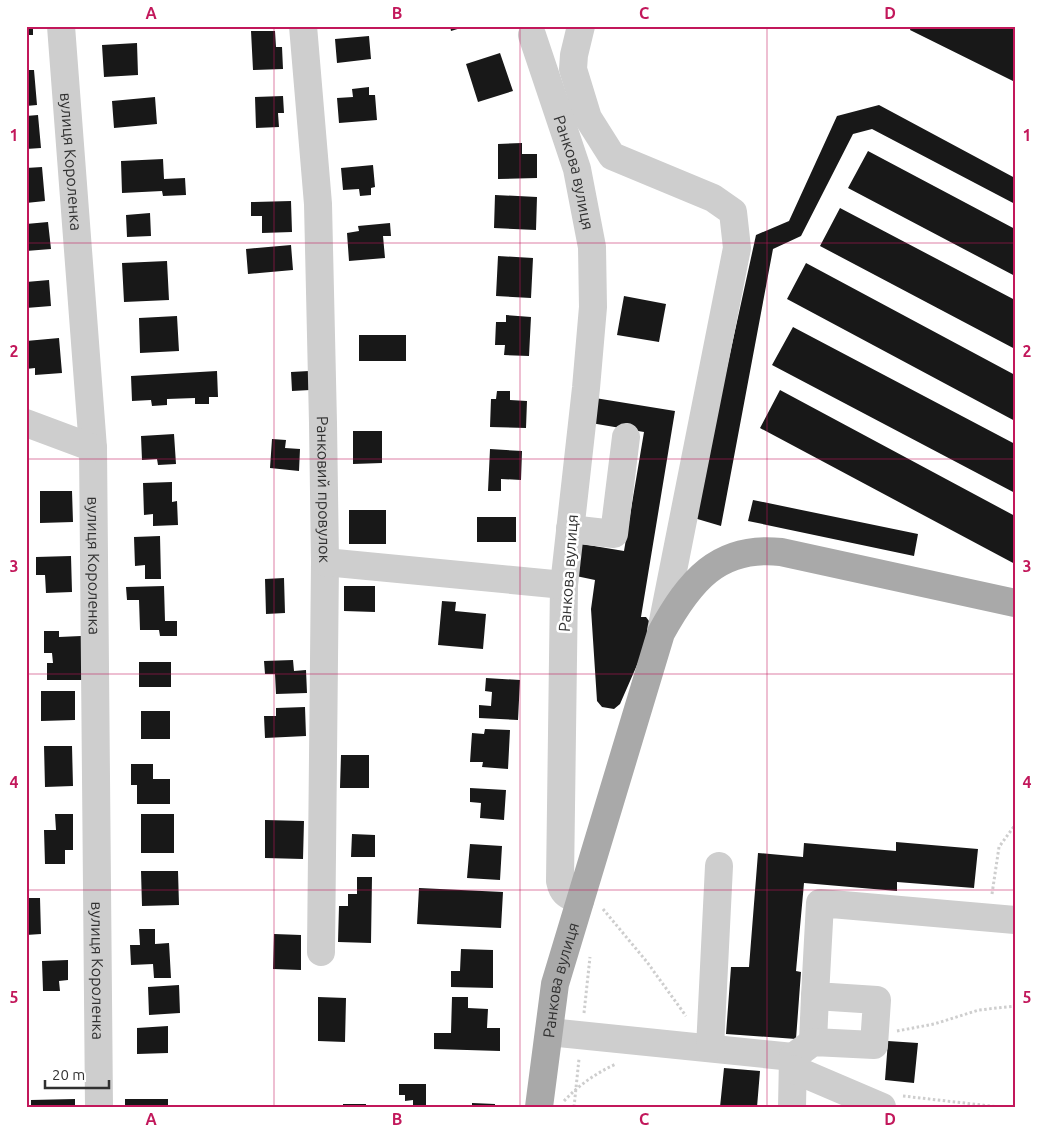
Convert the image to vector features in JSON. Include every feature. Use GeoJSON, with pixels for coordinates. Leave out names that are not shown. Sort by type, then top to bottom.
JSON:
{"type":"FeatureCollection","features":[{"type":"Feature","properties":{"kind":"main road"},"geometry":{"type":"LineString","coordinates":[[582,894],[660,633],[676,605],[693,584],[726,558],[752,552],[781,552],[1015,603]]}},
{"type":"Feature","properties":{"kind":"main road","name":"Ранкова вулиця"},"geometry":{"type":"LineString","coordinates":[[539,1107],[555,984],[582,894]]}},
{"type":"Feature","properties":{"kind":"street","name":"вулиця Короленка"},"geometry":{"type":"LineString","coordinates":[[61,26],[93,448],[99,1107]]}},
{"type":"Feature","properties":{"kind":"street","name":"Ранковий провулок"},"geometry":{"type":"LineString","coordinates":[[303,26],[318,204],[325,562],[320,952]]}},
{"type":"Feature","properties":{"kind":"street"},"geometry":{"type":"LineString","coordinates":[[581,26],[573,68],[588,118],[612,156],[713,198],[734,212],[738,248],[660,633]]}},
{"type":"Feature","properties":{"kind":"street","name":"Ранкова вулиця"},"geometry":{"type":"LineString","coordinates":[[532,35],[577,169],[592,247],[592,307],[586,388],[564,585],[560,881],[562,890],[567,895],[582,894]]}},
{"type":"Feature","properties":{"kind":"street"},"geometry":{"type":"LineString","coordinates":[[26,423],[93,448]]}},
{"type":"Feature","properties":{"kind":"street"},"geometry":{"type":"LineString","coordinates":[[570,529],[614,534],[626,438]]}},
{"type":"Feature","properties":{"kind":"street"},"geometry":{"type":"LineString","coordinates":[[325,562],[564,585]]}},
{"type":"Feature","properties":{"kind":"street"},"geometry":{"type":"LineString","coordinates":[[710,1048],[719,866]]}},
{"type":"Feature","properties":{"kind":"street"},"geometry":{"type":"LineString","coordinates":[[792,1107],[800,1056],[815,996],[820,903],[1002,918]]}},
{"type":"Feature","properties":{"kind":"street"},"geometry":{"type":"LineString","coordinates":[[549,1032],[800,1056],[874,1045],[877,1000],[815,996]]}},
{"type":"Feature","properties":{"kind":"street"},"geometry":{"type":"LineString","coordinates":[[800,1056],[880,1106]]}},
{"type":"Feature","properties":{"kind":"path"},"geometry":{"type":"LineString","coordinates":[[1002,918],[999,846],[1015,825]]}},
{"type":"Feature","properties":{"kind":"path"},"geometry":{"type":"LineString","coordinates":[[582,894],[647,962],[687,1017]]}},
{"type":"Feature","properties":{"kind":"path"},"geometry":{"type":"LineString","coordinates":[[574,1107],[592,950]]}},
{"type":"Feature","properties":{"kind":"path"},"geometry":{"type":"LineString","coordinates":[[875,1035],[934,1024],[979,1010],[1015,1006]]}},
{"type":"Feature","properties":{"kind":"path"},"geometry":{"type":"LineString","coordinates":[[559,1107],[576,1088],[602,1070],[624,1061]]}},
{"type":"Feature","properties":{"kind":"path"},"geometry":{"type":"LineString","coordinates":[[880,1106],[887,1098],[901,1096],[999,1107]]}},
{"type":"Feature","properties":{"kind":"building"},"geometry":{"type":"Polygon","coordinates":[[[26,26],[33,26],[33,35],[26,35],[26,26]]]}},
{"type":"Feature","properties":{"kind":"building"},"geometry":{"type":"Polygon","coordinates":[[[450,26],[464,26],[464,27],[451,31],[450,26]]]}},
{"type":"Feature","properties":{"kind":"building"},"geometry":{"type":"Polygon","coordinates":[[[911,26],[1015,26],[1015,82],[910,30],[911,26]]]}},
{"type":"Feature","properties":{"kind":"building"},"geometry":{"type":"Polygon","coordinates":[[[251,31],[275,31],[276,47],[282,47],[283,69],[253,70],[251,31]]]}},
{"type":"Feature","properties":{"kind":"building"},"geometry":{"type":"Polygon","coordinates":[[[369,36],[371,59],[337,63],[335,39],[369,36]]]}},
{"type":"Feature","properties":{"kind":"building"},"geometry":{"type":"Polygon","coordinates":[[[137,43],[138,75],[104,77],[102,45],[137,43]]]}},
{"type":"Feature","properties":{"kind":"building"},"geometry":{"type":"Polygon","coordinates":[[[500,53],[513,91],[478,102],[466,64],[500,53]]]}},
{"type":"Feature","properties":{"kind":"building"},"geometry":{"type":"Polygon","coordinates":[[[26,70],[34,70],[37,105],[26,106],[26,70]]]}},
{"type":"Feature","properties":{"kind":"building"},"geometry":{"type":"Polygon","coordinates":[[[369,87],[369,95],[375,95],[377,120],[339,123],[337,98],[353,97],[352,89],[369,87]]]}},
{"type":"Feature","properties":{"kind":"building"},"geometry":{"type":"Polygon","coordinates":[[[283,96],[284,113],[278,113],[279,127],[256,128],[255,97],[283,96]]]}},
{"type":"Feature","properties":{"kind":"building"},"geometry":{"type":"Polygon","coordinates":[[[155,97],[157,124],[114,128],[112,101],[155,97]]]}},
{"type":"Feature","properties":{"kind":"building"},"geometry":{"type":"Polygon","coordinates":[[[879,105],[1015,178],[1015,204],[872,129],[853,134],[801,236],[773,249],[721,526],[694,518],[756,235],[789,221],[837,116],[879,105]]]}},
{"type":"Feature","properties":{"kind":"building"},"geometry":{"type":"Polygon","coordinates":[[[38,115],[41,148],[26,149],[26,116],[38,115]]]}},
{"type":"Feature","properties":{"kind":"building"},"geometry":{"type":"Polygon","coordinates":[[[522,143],[522,154],[537,154],[537,178],[498,179],[498,144],[522,143]]]}},
{"type":"Feature","properties":{"kind":"building"},"geometry":{"type":"Polygon","coordinates":[[[868,151],[1015,229],[1015,276],[848,188],[868,151]]]}},
{"type":"Feature","properties":{"kind":"building"},"geometry":{"type":"Polygon","coordinates":[[[163,159],[164,179],[185,178],[186,195],[163,196],[162,191],[122,193],[121,161],[163,159]]]}},
{"type":"Feature","properties":{"kind":"building"},"geometry":{"type":"Polygon","coordinates":[[[373,165],[375,187],[371,188],[371,195],[360,196],[359,189],[343,190],[341,168],[373,165]]]}},
{"type":"Feature","properties":{"kind":"building"},"geometry":{"type":"Polygon","coordinates":[[[42,167],[45,201],[26,203],[26,168],[42,167]]]}},
{"type":"Feature","properties":{"kind":"building"},"geometry":{"type":"Polygon","coordinates":[[[495,195],[537,197],[536,230],[494,228],[495,195]]]}},
{"type":"Feature","properties":{"kind":"building"},"geometry":{"type":"Polygon","coordinates":[[[291,201],[292,232],[262,233],[262,216],[251,216],[251,202],[291,201]]]}},
{"type":"Feature","properties":{"kind":"building"},"geometry":{"type":"Polygon","coordinates":[[[840,208],[1015,300],[1015,349],[820,246],[840,208]]]}},
{"type":"Feature","properties":{"kind":"building"},"geometry":{"type":"Polygon","coordinates":[[[150,213],[151,236],[127,237],[126,215],[150,213]]]}},
{"type":"Feature","properties":{"kind":"building"},"geometry":{"type":"Polygon","coordinates":[[[48,222],[51,249],[26,251],[26,224],[48,222]]]}},
{"type":"Feature","properties":{"kind":"building"},"geometry":{"type":"Polygon","coordinates":[[[390,223],[391,236],[383,236],[385,258],[349,261],[347,233],[359,231],[358,226],[390,223]]]}},
{"type":"Feature","properties":{"kind":"building"},"geometry":{"type":"Polygon","coordinates":[[[291,245],[293,270],[248,274],[246,249],[291,245]]]}},
{"type":"Feature","properties":{"kind":"building"},"geometry":{"type":"Polygon","coordinates":[[[498,256],[533,258],[531,298],[496,296],[498,256]]]}},
{"type":"Feature","properties":{"kind":"building"},"geometry":{"type":"Polygon","coordinates":[[[167,261],[169,300],[124,302],[122,263],[167,261]]]}},
{"type":"Feature","properties":{"kind":"building"},"geometry":{"type":"Polygon","coordinates":[[[806,263],[1015,375],[1015,421],[787,299],[806,263]]]}},
{"type":"Feature","properties":{"kind":"building"},"geometry":{"type":"Polygon","coordinates":[[[49,280],[51,306],[26,308],[26,282],[49,280]]]}},
{"type":"Feature","properties":{"kind":"building"},"geometry":{"type":"Polygon","coordinates":[[[624,296],[666,304],[659,342],[617,335],[624,296]]]}},
{"type":"Feature","properties":{"kind":"building"},"geometry":{"type":"Polygon","coordinates":[[[506,315],[531,317],[529,356],[504,355],[505,345],[495,345],[496,322],[506,322],[506,315]]]}},
{"type":"Feature","properties":{"kind":"building"},"geometry":{"type":"Polygon","coordinates":[[[177,316],[179,351],[140,353],[139,318],[177,316]]]}},
{"type":"Feature","properties":{"kind":"building"},"geometry":{"type":"Polygon","coordinates":[[[793,327],[1015,444],[1015,493],[772,365],[793,327]]]}},
{"type":"Feature","properties":{"kind":"building"},"geometry":{"type":"Polygon","coordinates":[[[359,335],[406,335],[406,361],[359,361],[359,335]]]}},
{"type":"Feature","properties":{"kind":"building"},"geometry":{"type":"Polygon","coordinates":[[[59,338],[62,373],[35,375],[35,368],[26,369],[26,341],[59,338]]]}},
{"type":"Feature","properties":{"kind":"building"},"geometry":{"type":"Polygon","coordinates":[[[217,371],[218,397],[209,397],[209,404],[195,404],[195,398],[167,399],[167,405],[152,406],[151,400],[132,401],[131,376],[217,371]]]}},
{"type":"Feature","properties":{"kind":"building"},"geometry":{"type":"Polygon","coordinates":[[[309,371],[310,390],[292,391],[291,372],[309,371]]]}},
{"type":"Feature","properties":{"kind":"building"},"geometry":{"type":"Polygon","coordinates":[[[780,390],[1015,516],[1015,564],[760,428],[780,390]]]}},
{"type":"Feature","properties":{"kind":"building"},"geometry":{"type":"Polygon","coordinates":[[[497,391],[510,391],[510,400],[527,401],[526,428],[490,427],[491,399],[496,399],[497,391]]]}},
{"type":"Feature","properties":{"kind":"building"},"geometry":{"type":"Polygon","coordinates":[[[595,398],[675,411],[641,617],[646,617],[652,625],[651,633],[620,704],[614,709],[602,707],[597,701],[591,609],[595,580],[576,576],[582,544],[624,551],[644,432],[591,423],[595,398]]]}},
{"type":"Feature","properties":{"kind":"building"},"geometry":{"type":"Polygon","coordinates":[[[353,431],[382,431],[382,463],[353,464],[353,431]]]}},
{"type":"Feature","properties":{"kind":"building"},"geometry":{"type":"Polygon","coordinates":[[[174,434],[176,464],[158,465],[157,459],[142,460],[141,436],[174,434]]]}},
{"type":"Feature","properties":{"kind":"building"},"geometry":{"type":"Polygon","coordinates":[[[272,439],[286,440],[285,448],[300,449],[299,471],[270,468],[272,439]]]}},
{"type":"Feature","properties":{"kind":"building"},"geometry":{"type":"Polygon","coordinates":[[[490,449],[522,451],[521,480],[501,479],[501,491],[488,491],[490,449]]]}},
{"type":"Feature","properties":{"kind":"building"},"geometry":{"type":"Polygon","coordinates":[[[172,482],[172,502],[177,501],[178,525],[153,526],[153,514],[144,515],[143,483],[172,482]]]}},
{"type":"Feature","properties":{"kind":"building"},"geometry":{"type":"Polygon","coordinates":[[[40,491],[72,491],[73,522],[40,523],[40,491]]]}},
{"type":"Feature","properties":{"kind":"building"},"geometry":{"type":"Polygon","coordinates":[[[753,500],[918,534],[914,556],[748,521],[753,500]]]}},
{"type":"Feature","properties":{"kind":"building"},"geometry":{"type":"Polygon","coordinates":[[[349,510],[386,510],[386,544],[349,544],[349,510]]]}},
{"type":"Feature","properties":{"kind":"building"},"geometry":{"type":"Polygon","coordinates":[[[477,517],[516,517],[516,542],[477,542],[477,517]]]}},
{"type":"Feature","properties":{"kind":"building"},"geometry":{"type":"Polygon","coordinates":[[[160,536],[161,579],[145,579],[145,565],[135,566],[134,537],[160,536]]]}},
{"type":"Feature","properties":{"kind":"building"},"geometry":{"type":"Polygon","coordinates":[[[71,556],[72,592],[46,593],[45,575],[36,575],[36,557],[71,556]]]}},
{"type":"Feature","properties":{"kind":"building"},"geometry":{"type":"Polygon","coordinates":[[[284,578],[285,613],[266,614],[265,579],[284,578]]]}},
{"type":"Feature","properties":{"kind":"building"},"geometry":{"type":"Polygon","coordinates":[[[164,586],[165,621],[177,621],[177,636],[160,636],[159,630],[140,630],[139,600],[127,600],[126,587],[164,586]]]}},
{"type":"Feature","properties":{"kind":"building"},"geometry":{"type":"Polygon","coordinates":[[[344,586],[375,586],[375,612],[344,611],[344,586]]]}},
{"type":"Feature","properties":{"kind":"building"},"geometry":{"type":"Polygon","coordinates":[[[442,601],[456,602],[455,611],[486,614],[483,649],[438,645],[442,601]]]}},
{"type":"Feature","properties":{"kind":"building"},"geometry":{"type":"Polygon","coordinates":[[[44,631],[59,631],[59,637],[81,636],[82,680],[47,680],[47,663],[53,663],[52,653],[44,653],[44,631]]]}},
{"type":"Feature","properties":{"kind":"building"},"geometry":{"type":"Polygon","coordinates":[[[293,660],[294,671],[306,670],[307,693],[276,694],[275,674],[265,674],[264,661],[293,660]]]}},
{"type":"Feature","properties":{"kind":"building"},"geometry":{"type":"Polygon","coordinates":[[[139,662],[171,662],[171,687],[139,687],[139,662]]]}},
{"type":"Feature","properties":{"kind":"building"},"geometry":{"type":"Polygon","coordinates":[[[486,678],[520,680],[518,720],[479,718],[479,705],[491,706],[492,692],[485,691],[486,678]]]}},
{"type":"Feature","properties":{"kind":"building"},"geometry":{"type":"Polygon","coordinates":[[[41,691],[75,691],[75,720],[41,721],[41,691]]]}},
{"type":"Feature","properties":{"kind":"building"},"geometry":{"type":"Polygon","coordinates":[[[305,707],[306,736],[265,738],[264,716],[276,716],[276,708],[305,707]]]}},
{"type":"Feature","properties":{"kind":"building"},"geometry":{"type":"Polygon","coordinates":[[[141,711],[170,711],[170,739],[141,739],[141,711]]]}},
{"type":"Feature","properties":{"kind":"building"},"geometry":{"type":"Polygon","coordinates":[[[485,729],[510,730],[508,769],[482,767],[483,762],[470,762],[472,733],[484,734],[485,729]]]}},
{"type":"Feature","properties":{"kind":"building"},"geometry":{"type":"Polygon","coordinates":[[[44,746],[72,746],[73,786],[45,787],[44,746]]]}},
{"type":"Feature","properties":{"kind":"building"},"geometry":{"type":"Polygon","coordinates":[[[341,755],[369,755],[369,788],[340,788],[341,755]]]}},
{"type":"Feature","properties":{"kind":"building"},"geometry":{"type":"Polygon","coordinates":[[[131,764],[153,764],[153,779],[170,779],[170,804],[137,804],[137,785],[131,785],[131,764]]]}},
{"type":"Feature","properties":{"kind":"building"},"geometry":{"type":"Polygon","coordinates":[[[470,788],[506,790],[504,820],[480,818],[481,803],[470,802],[470,788]]]}},
{"type":"Feature","properties":{"kind":"building"},"geometry":{"type":"Polygon","coordinates":[[[55,814],[73,814],[73,850],[65,850],[65,864],[45,864],[44,830],[56,830],[55,814]]]}},
{"type":"Feature","properties":{"kind":"building"},"geometry":{"type":"Polygon","coordinates":[[[141,814],[174,814],[174,853],[141,853],[141,814]]]}},
{"type":"Feature","properties":{"kind":"building"},"geometry":{"type":"Polygon","coordinates":[[[265,820],[304,821],[303,859],[265,858],[265,820]]]}},
{"type":"Feature","properties":{"kind":"building"},"geometry":{"type":"Polygon","coordinates":[[[352,834],[375,835],[375,857],[351,857],[352,834]]]}},
{"type":"Feature","properties":{"kind":"building"},"geometry":{"type":"Polygon","coordinates":[[[896,842],[978,849],[974,888],[897,882],[897,891],[804,883],[796,971],[801,972],[796,1039],[726,1034],[731,967],[749,967],[758,853],[803,857],[804,843],[896,851],[896,842]]]}},
{"type":"Feature","properties":{"kind":"building"},"geometry":{"type":"Polygon","coordinates":[[[470,844],[502,846],[500,880],[467,878],[470,844]]]}},
{"type":"Feature","properties":{"kind":"building"},"geometry":{"type":"Polygon","coordinates":[[[141,871],[178,871],[179,905],[142,906],[141,871]]]}},
{"type":"Feature","properties":{"kind":"building"},"geometry":{"type":"Polygon","coordinates":[[[357,877],[372,877],[371,943],[338,942],[339,906],[348,906],[348,894],[357,894],[357,877]]]}},
{"type":"Feature","properties":{"kind":"building"},"geometry":{"type":"Polygon","coordinates":[[[419,888],[503,892],[501,928],[417,924],[419,888]]]}},
{"type":"Feature","properties":{"kind":"building"},"geometry":{"type":"Polygon","coordinates":[[[26,898],[40,898],[41,934],[26,935],[26,898]]]}},
{"type":"Feature","properties":{"kind":"building"},"geometry":{"type":"Polygon","coordinates":[[[139,929],[155,929],[155,944],[169,943],[171,978],[154,978],[153,964],[131,965],[130,945],[140,945],[139,929]]]}},
{"type":"Feature","properties":{"kind":"building"},"geometry":{"type":"Polygon","coordinates":[[[274,934],[301,935],[301,970],[273,969],[274,934]]]}},
{"type":"Feature","properties":{"kind":"building"},"geometry":{"type":"Polygon","coordinates":[[[461,949],[493,950],[493,988],[451,987],[451,971],[460,971],[461,949]]]}},
{"type":"Feature","properties":{"kind":"building"},"geometry":{"type":"Polygon","coordinates":[[[68,960],[68,980],[59,981],[60,991],[43,991],[42,961],[68,960]]]}},
{"type":"Feature","properties":{"kind":"building"},"geometry":{"type":"Polygon","coordinates":[[[179,985],[180,1013],[149,1015],[148,987],[179,985]]]}},
{"type":"Feature","properties":{"kind":"building"},"geometry":{"type":"Polygon","coordinates":[[[318,997],[346,998],[345,1042],[318,1041],[318,997]]]}},
{"type":"Feature","properties":{"kind":"building"},"geometry":{"type":"Polygon","coordinates":[[[452,997],[468,997],[468,1008],[488,1009],[487,1028],[500,1028],[500,1051],[434,1049],[434,1033],[451,1033],[452,997]]]}},
{"type":"Feature","properties":{"kind":"building"},"geometry":{"type":"Polygon","coordinates":[[[168,1026],[168,1053],[137,1054],[137,1028],[168,1026]]]}},
{"type":"Feature","properties":{"kind":"building"},"geometry":{"type":"Polygon","coordinates":[[[888,1041],[918,1043],[914,1083],[885,1080],[888,1041]]]}},
{"type":"Feature","properties":{"kind":"building"},"geometry":{"type":"Polygon","coordinates":[[[724,1068],[760,1071],[757,1107],[720,1107],[724,1068]]]}},
{"type":"Feature","properties":{"kind":"building"},"geometry":{"type":"Polygon","coordinates":[[[399,1084],[426,1084],[426,1107],[413,1107],[413,1100],[405,1101],[405,1095],[399,1095],[399,1084]]]}},
{"type":"Feature","properties":{"kind":"building"},"geometry":{"type":"Polygon","coordinates":[[[75,1099],[75,1107],[31,1107],[31,1100],[75,1099]]]}},
{"type":"Feature","properties":{"kind":"building"},"geometry":{"type":"Polygon","coordinates":[[[125,1099],[168,1099],[168,1107],[125,1107],[125,1099]]]}},
{"type":"Feature","properties":{"kind":"building"},"geometry":{"type":"Polygon","coordinates":[[[472,1103],[495,1104],[495,1107],[472,1107],[472,1103]]]}},
{"type":"Feature","properties":{"kind":"building"},"geometry":{"type":"Polygon","coordinates":[[[343,1104],[366,1104],[366,1107],[343,1107],[343,1104]]]}}]}
